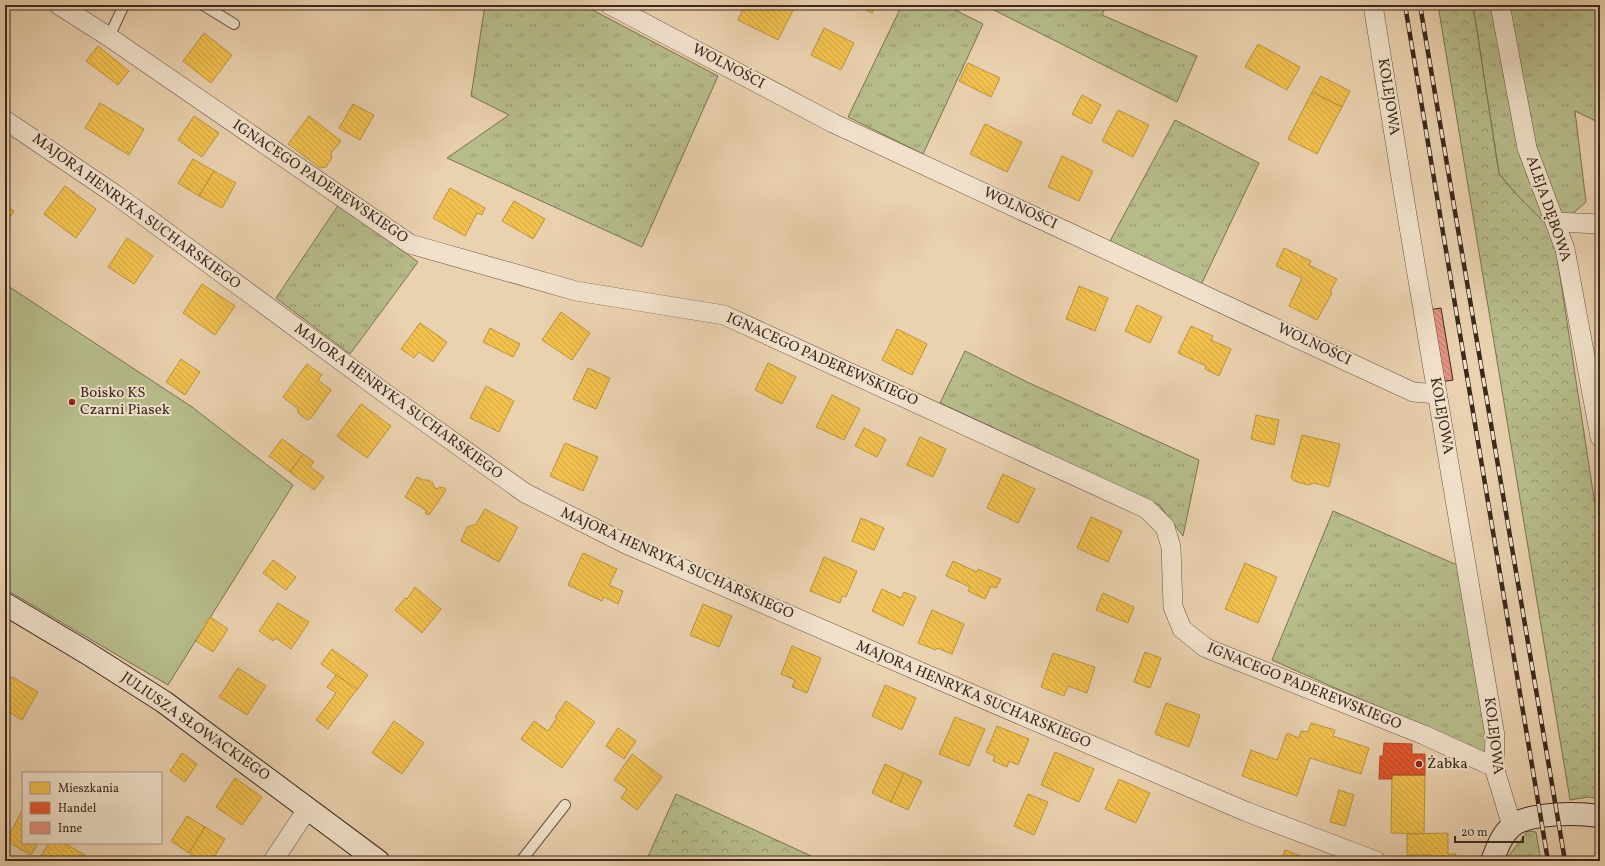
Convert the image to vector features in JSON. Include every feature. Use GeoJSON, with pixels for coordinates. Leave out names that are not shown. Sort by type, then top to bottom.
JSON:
{"type":"FeatureCollection","features":[{"type":"Feature","properties":{"kind":"street","name":"IGNACEGO PADEREWSKIEGO"},"geometry":{"type":"LineString","coordinates":[[59,5],[109,37],[410,244],[576,291],[724,315],[1147,509],[1165,527],[1171,546],[1173,607],[1182,629],[1206,648],[1424,735],[1494,767]]}},
{"type":"Feature","properties":{"kind":"street","name":"WOLNOŚCI"},"geometry":{"type":"LineString","coordinates":[[610,5],[833,123],[1413,392],[1437,394]]}},
{"type":"Feature","properties":{"kind":"street","name":"KOLEJOWA"},"geometry":{"type":"LineString","coordinates":[[1373,5],[1495,736],[1494,767],[1512,826]]}},
{"type":"Feature","properties":{"kind":"street","name":"ALEJA DĘBOWA"},"geometry":{"type":"LineString","coordinates":[[1500,5],[1527,148],[1565,250],[1600,437]]}},
{"type":"Feature","properties":{"kind":"street","name":"MAJORA HENRYKA SUCHARSKIEGO"},"geometry":{"type":"LineString","coordinates":[[5,120],[116,195],[386,394],[525,494],[626,544],[908,667],[1247,812],[1376,861]]}},
{"type":"Feature","properties":{"kind":"street"},"geometry":{"type":"LineString","coordinates":[[1555,222],[1600,224]]}},
{"type":"Feature","properties":{"kind":"street","name":"JULIUSZA SŁOWACKIEGO"},"geometry":{"type":"LineString","coordinates":[[5,604],[87,653],[164,702],[378,861]]}},
{"type":"Feature","properties":{"kind":"street"},"geometry":{"type":"LineString","coordinates":[[273,861],[308,808]]}},
{"type":"Feature","properties":{"kind":"street"},"geometry":{"type":"LineString","coordinates":[[1492,861],[1500,842],[1512,826],[1526,820],[1578,813],[1600,816]]}},
{"type":"Feature","properties":{"kind":"lane"},"geometry":{"type":"LineString","coordinates":[[109,37],[124,5]]}},
{"type":"Feature","properties":{"kind":"lane"},"geometry":{"type":"LineString","coordinates":[[203,5],[234,24]]}},
{"type":"Feature","properties":{"kind":"lane"},"geometry":{"type":"LineString","coordinates":[[521,861],[565,805]]}},
{"type":"Feature","properties":{"kind":"green space"},"geometry":{"type":"Polygon","coordinates":[[[485,5],[583,5],[718,76],[642,247],[447,158],[509,115],[471,96],[485,5]]]}},
{"type":"Feature","properties":{"kind":"green space"},"geometry":{"type":"Polygon","coordinates":[[[902,5],[945,5],[983,24],[923,154],[848,117],[902,5]]]}},
{"type":"Feature","properties":{"kind":"green space"},"geometry":{"type":"Polygon","coordinates":[[[984,5],[1106,5],[1102,15],[1197,56],[1177,102],[984,5]]]}},
{"type":"Feature","properties":{"kind":"green space"},"geometry":{"type":"Polygon","coordinates":[[[1438,5],[1473,5],[1499,174],[1517,195],[1553,231],[1600,537],[1600,799],[1588,797],[1570,800],[1438,5]]]}},
{"type":"Feature","properties":{"kind":"green space"},"geometry":{"type":"Polygon","coordinates":[[[1473,5],[1600,6],[1600,123],[1575,111],[1586,202],[1553,231],[1517,195],[1499,174],[1473,5]]]}},
{"type":"Feature","properties":{"kind":"green space"},"geometry":{"type":"Polygon","coordinates":[[[1175,120],[1259,163],[1201,285],[1110,241],[1175,120]]]}},
{"type":"Feature","properties":{"kind":"green space"},"geometry":{"type":"Polygon","coordinates":[[[339,204],[418,262],[350,354],[276,298],[339,204]]]}},
{"type":"Feature","properties":{"kind":"green space","name":"Boisko KS Czarni Piasek"},"geometry":{"type":"Polygon","coordinates":[[[5,284],[192,407],[293,485],[168,685],[5,589],[5,284]]]}},
{"type":"Feature","properties":{"kind":"green space"},"geometry":{"type":"Polygon","coordinates":[[[965,351],[1027,382],[1199,460],[1183,536],[1159,505],[940,403],[965,351]]]}},
{"type":"Feature","properties":{"kind":"green space"},"geometry":{"type":"Polygon","coordinates":[[[1333,511],[1457,565],[1488,736],[1487,755],[1272,660],[1333,511]]]}},
{"type":"Feature","properties":{"kind":"green space"},"geometry":{"type":"Polygon","coordinates":[[[676,794],[822,861],[646,861],[676,794]]]}},
{"type":"Feature","properties":{"kind":"green space"},"geometry":{"type":"Polygon","coordinates":[[[1528,831],[1536,832],[1541,861],[1507,861],[1507,858],[1528,831]]]}},
{"type":"Feature","properties":{"kind":"building: Mieszkania"},"geometry":{"type":"Polygon","coordinates":[[[745,5],[783,5],[793,10],[778,40],[738,20],[745,5]]]}},
{"type":"Feature","properties":{"kind":"building: Mieszkania"},"geometry":{"type":"Polygon","coordinates":[[[857,5],[876,5],[872,13],[857,5]]]}},
{"type":"Feature","properties":{"kind":"building: Mieszkania"},"geometry":{"type":"Polygon","coordinates":[[[824,28],[854,43],[841,70],[811,55],[824,28]]]}},
{"type":"Feature","properties":{"kind":"building: Mieszkania"},"geometry":{"type":"Polygon","coordinates":[[[204,33],[232,55],[211,83],[183,61],[204,33]]]}},
{"type":"Feature","properties":{"kind":"building: Mieszkania"},"geometry":{"type":"Polygon","coordinates":[[[1258,44],[1300,67],[1287,90],[1245,67],[1258,44]]]}},
{"type":"Feature","properties":{"kind":"building: Mieszkania"},"geometry":{"type":"Polygon","coordinates":[[[98,46],[129,71],[118,85],[86,61],[98,46]]]}},
{"type":"Feature","properties":{"kind":"building: Mieszkania"},"geometry":{"type":"Polygon","coordinates":[[[968,63],[1000,78],[991,97],[959,81],[968,63]]]}},
{"type":"Feature","properties":{"kind":"building: Mieszkania"},"geometry":{"type":"Polygon","coordinates":[[[1321,76],[1350,91],[1342,107],[1312,92],[1321,76]]]}},
{"type":"Feature","properties":{"kind":"building: Mieszkania"},"geometry":{"type":"Polygon","coordinates":[[[1312,92],[1342,107],[1317,154],[1288,139],[1312,92]]]}},
{"type":"Feature","properties":{"kind":"building: Mieszkania"},"geometry":{"type":"Polygon","coordinates":[[[1082,95],[1101,105],[1091,124],[1072,114],[1082,95]]]}},
{"type":"Feature","properties":{"kind":"building: Mieszkania"},"geometry":{"type":"Polygon","coordinates":[[[100,103],[144,129],[129,155],[85,128],[100,103]]]}},
{"type":"Feature","properties":{"kind":"building: Mieszkania"},"geometry":{"type":"Polygon","coordinates":[[[353,104],[374,115],[360,140],[339,128],[353,104]]]}},
{"type":"Feature","properties":{"kind":"building: Mieszkania"},"geometry":{"type":"Polygon","coordinates":[[[1118,110],[1149,125],[1133,157],[1102,141],[1118,110]]]}},
{"type":"Feature","properties":{"kind":"building: Mieszkania"},"geometry":{"type":"Polygon","coordinates":[[[194,116],[219,133],[202,157],[178,140],[194,116]]]}},
{"type":"Feature","properties":{"kind":"building: Mieszkania"},"geometry":{"type":"Polygon","coordinates":[[[309,116],[341,141],[331,153],[332,158],[326,167],[320,168],[288,144],[309,116]]]}},
{"type":"Feature","properties":{"kind":"building: Mieszkania"},"geometry":{"type":"Polygon","coordinates":[[[985,124],[1022,142],[1007,172],[970,154],[985,124]]]}},
{"type":"Feature","properties":{"kind":"building: Mieszkania"},"geometry":{"type":"Polygon","coordinates":[[[1062,156],[1093,171],[1079,201],[1048,187],[1062,156]]]}},
{"type":"Feature","properties":{"kind":"building: Mieszkania"},"geometry":{"type":"Polygon","coordinates":[[[193,159],[214,171],[199,196],[178,183],[193,159]]]}},
{"type":"Feature","properties":{"kind":"building: Mieszkania"},"geometry":{"type":"Polygon","coordinates":[[[214,171],[236,183],[222,208],[199,196],[214,171]]]}},
{"type":"Feature","properties":{"kind":"building: Mieszkania"},"geometry":{"type":"Polygon","coordinates":[[[65,186],[96,209],[76,238],[44,214],[65,186]]]}},
{"type":"Feature","properties":{"kind":"building: Mieszkania"},"geometry":{"type":"Polygon","coordinates":[[[450,188],[485,208],[482,215],[477,213],[465,236],[433,218],[450,188]]]}},
{"type":"Feature","properties":{"kind":"building: Mieszkania"},"geometry":{"type":"Polygon","coordinates":[[[514,201],[545,219],[533,239],[502,221],[514,201]]]}},
{"type":"Feature","properties":{"kind":"building: Mieszkania"},"geometry":{"type":"Polygon","coordinates":[[[5,205],[14,211],[5,225],[5,205]]]}},
{"type":"Feature","properties":{"kind":"building: Mieszkania"},"geometry":{"type":"Polygon","coordinates":[[[127,238],[153,256],[134,284],[108,267],[127,238]]]}},
{"type":"Feature","properties":{"kind":"building: Mieszkania"},"geometry":{"type":"Polygon","coordinates":[[[1284,248],[1311,261],[1309,265],[1337,279],[1330,292],[1332,293],[1317,320],[1289,306],[1302,278],[1276,266],[1284,248]]]}},
{"type":"Feature","properties":{"kind":"building: Mieszkania"},"geometry":{"type":"Polygon","coordinates":[[[202,284],[235,306],[215,335],[183,313],[202,284]]]}},
{"type":"Feature","properties":{"kind":"building: Mieszkania"},"geometry":{"type":"Polygon","coordinates":[[[1079,286],[1108,298],[1095,331],[1066,319],[1079,286]]]}},
{"type":"Feature","properties":{"kind":"building: Mieszkania"},"geometry":{"type":"Polygon","coordinates":[[[1137,305],[1162,317],[1150,343],[1125,331],[1137,305]]]}},
{"type":"Feature","properties":{"kind":"building: Mieszkania"},"geometry":{"type":"Polygon","coordinates":[[[561,312],[590,333],[572,360],[542,340],[561,312]]]}},
{"type":"Feature","properties":{"kind":"building: Mieszkania"},"geometry":{"type":"Polygon","coordinates":[[[420,323],[447,342],[433,362],[419,352],[414,358],[401,349],[420,323]]]}},
{"type":"Feature","properties":{"kind":"building: Mieszkania"},"geometry":{"type":"Polygon","coordinates":[[[1191,326],[1213,336],[1211,340],[1231,349],[1219,376],[1205,369],[1206,366],[1178,353],[1191,326]]]}},
{"type":"Feature","properties":{"kind":"building: Mieszkania"},"geometry":{"type":"Polygon","coordinates":[[[490,328],[520,344],[513,357],[483,342],[490,328]]]}},
{"type":"Feature","properties":{"kind":"building: Mieszkania"},"geometry":{"type":"Polygon","coordinates":[[[897,329],[927,344],[912,375],[882,360],[897,329]]]}},
{"type":"Feature","properties":{"kind":"building: Mieszkania"},"geometry":{"type":"Polygon","coordinates":[[[181,359],[200,372],[185,395],[166,382],[181,359]]]}},
{"type":"Feature","properties":{"kind":"building: Mieszkania"},"geometry":{"type":"Polygon","coordinates":[[[768,363],[796,377],[782,404],[755,390],[768,363]]]}},
{"type":"Feature","properties":{"kind":"building: Mieszkania"},"geometry":{"type":"Polygon","coordinates":[[[307,364],[322,375],[318,380],[331,390],[311,418],[307,420],[298,413],[298,409],[283,397],[307,364]]]}},
{"type":"Feature","properties":{"kind":"building: Mieszkania"},"geometry":{"type":"Polygon","coordinates":[[[588,368],[610,378],[596,409],[573,399],[588,368]]]}},
{"type":"Feature","properties":{"kind":"building: Mieszkania"},"geometry":{"type":"Polygon","coordinates":[[[486,386],[514,401],[499,432],[470,418],[486,386]]]}},
{"type":"Feature","properties":{"kind":"building: Mieszkania"},"geometry":{"type":"Polygon","coordinates":[[[832,395],[860,409],[844,440],[816,427],[832,395]]]}},
{"type":"Feature","properties":{"kind":"building: Mieszkania"},"geometry":{"type":"Polygon","coordinates":[[[361,404],[391,426],[367,458],[337,436],[361,404]]]}},
{"type":"Feature","properties":{"kind":"building: Mieszkania"},"geometry":{"type":"Polygon","coordinates":[[[1256,415],[1279,420],[1274,445],[1251,439],[1256,415]]]}},
{"type":"Feature","properties":{"kind":"building: Mieszkania"},"geometry":{"type":"Polygon","coordinates":[[[864,428],[886,439],[877,457],[855,446],[864,428]]]}},
{"type":"Feature","properties":{"kind":"building: Mieszkania"},"geometry":{"type":"Polygon","coordinates":[[[1302,435],[1340,444],[1329,487],[1314,483],[1308,485],[1294,481],[1291,477],[1302,435]]]}},
{"type":"Feature","properties":{"kind":"building: Mieszkania"},"geometry":{"type":"Polygon","coordinates":[[[920,437],[946,449],[933,477],[907,465],[920,437]]]}},
{"type":"Feature","properties":{"kind":"building: Mieszkania"},"geometry":{"type":"Polygon","coordinates":[[[282,439],[303,454],[290,472],[269,456],[282,439]]]}},
{"type":"Feature","properties":{"kind":"building: Mieszkania"},"geometry":{"type":"Polygon","coordinates":[[[565,443],[598,457],[583,491],[550,476],[565,443]]]}},
{"type":"Feature","properties":{"kind":"building: Mieszkania"},"geometry":{"type":"Polygon","coordinates":[[[303,454],[314,462],[310,467],[324,477],[314,490],[290,472],[303,454]]]}},
{"type":"Feature","properties":{"kind":"building: Mieszkania"},"geometry":{"type":"Polygon","coordinates":[[[1003,474],[1035,489],[1018,523],[987,508],[1003,474]]]}},
{"type":"Feature","properties":{"kind":"building: Mieszkania"},"geometry":{"type":"Polygon","coordinates":[[[417,477],[433,483],[434,487],[437,489],[440,487],[445,488],[445,492],[429,515],[425,513],[427,511],[405,497],[417,477]]]}},
{"type":"Feature","properties":{"kind":"building: Mieszkania"},"geometry":{"type":"Polygon","coordinates":[[[485,509],[518,527],[499,562],[461,541],[467,527],[476,524],[485,509]]]}},
{"type":"Feature","properties":{"kind":"building: Mieszkania"},"geometry":{"type":"Polygon","coordinates":[[[1091,517],[1122,531],[1108,562],[1077,548],[1091,517]]]}},
{"type":"Feature","properties":{"kind":"building: Mieszkania"},"geometry":{"type":"Polygon","coordinates":[[[861,518],[884,528],[874,550],[852,541],[861,518]]]}},
{"type":"Feature","properties":{"kind":"building: Mieszkania"},"geometry":{"type":"Polygon","coordinates":[[[583,553],[617,569],[609,585],[623,591],[618,604],[604,597],[602,601],[568,585],[583,553]]]}},
{"type":"Feature","properties":{"kind":"building: Mieszkania"},"geometry":{"type":"Polygon","coordinates":[[[824,557],[857,571],[846,597],[842,596],[840,603],[810,591],[824,557]]]}},
{"type":"Feature","properties":{"kind":"building: Mieszkania"},"geometry":{"type":"Polygon","coordinates":[[[273,560],[296,577],[286,590],[263,573],[273,560]]]}},
{"type":"Feature","properties":{"kind":"building: Mieszkania"},"geometry":{"type":"Polygon","coordinates":[[[953,561],[977,572],[978,569],[1001,579],[996,588],[991,586],[985,599],[968,591],[970,587],[946,576],[953,561]]]}},
{"type":"Feature","properties":{"kind":"building: Mieszkania"},"geometry":{"type":"Polygon","coordinates":[[[1245,563],[1277,577],[1258,623],[1225,609],[1245,563]]]}},
{"type":"Feature","properties":{"kind":"building: Mieszkania"},"geometry":{"type":"Polygon","coordinates":[[[415,587],[441,609],[422,633],[395,610],[405,598],[407,599],[415,587]]]}},
{"type":"Feature","properties":{"kind":"building: Mieszkania"},"geometry":{"type":"Polygon","coordinates":[[[882,589],[901,598],[904,592],[916,597],[903,626],[872,611],[882,589]]]}},
{"type":"Feature","properties":{"kind":"building: Mieszkania"},"geometry":{"type":"Polygon","coordinates":[[[1103,593],[1134,607],[1128,623],[1096,610],[1103,593]]]}},
{"type":"Feature","properties":{"kind":"building: Mieszkania"},"geometry":{"type":"Polygon","coordinates":[[[278,603],[309,622],[291,649],[276,638],[273,641],[259,631],[278,603]]]}},
{"type":"Feature","properties":{"kind":"building: Mieszkania"},"geometry":{"type":"Polygon","coordinates":[[[703,604],[732,616],[719,647],[690,635],[703,604]]]}},
{"type":"Feature","properties":{"kind":"building: Mieszkania"},"geometry":{"type":"Polygon","coordinates":[[[932,610],[964,624],[952,654],[918,643],[932,610]]]}},
{"type":"Feature","properties":{"kind":"building: Mieszkania"},"geometry":{"type":"Polygon","coordinates":[[[210,617],[228,629],[213,652],[196,641],[210,617]]]}},
{"type":"Feature","properties":{"kind":"building: Mieszkania"},"geometry":{"type":"Polygon","coordinates":[[[792,646],[821,658],[807,693],[792,687],[795,680],[781,674],[792,646]]]}},
{"type":"Feature","properties":{"kind":"building: Mieszkania"},"geometry":{"type":"Polygon","coordinates":[[[332,649],[368,675],[357,690],[321,664],[332,649]]]}},
{"type":"Feature","properties":{"kind":"building: Mieszkania"},"geometry":{"type":"Polygon","coordinates":[[[1145,652],[1161,658],[1150,688],[1134,682],[1145,652]]]}},
{"type":"Feature","properties":{"kind":"building: Mieszkania"},"geometry":{"type":"Polygon","coordinates":[[[1053,653],[1095,667],[1087,693],[1068,686],[1064,696],[1041,687],[1053,653]]]}},
{"type":"Feature","properties":{"kind":"building: Mieszkania"},"geometry":{"type":"Polygon","coordinates":[[[238,668],[266,686],[247,715],[219,697],[238,668]]]}},
{"type":"Feature","properties":{"kind":"building: Mieszkania"},"geometry":{"type":"Polygon","coordinates":[[[336,675],[357,689],[328,729],[316,720],[336,693],[327,687],[336,675]]]}},
{"type":"Feature","properties":{"kind":"building: Mieszkania"},"geometry":{"type":"Polygon","coordinates":[[[12,677],[38,692],[22,720],[5,710],[5,688],[12,677]]]}},
{"type":"Feature","properties":{"kind":"building: Mieszkania"},"geometry":{"type":"Polygon","coordinates":[[[885,685],[916,698],[902,730],[872,716],[885,685]]]}},
{"type":"Feature","properties":{"kind":"building: Mieszkania"},"geometry":{"type":"Polygon","coordinates":[[[566,701],[595,722],[562,768],[521,739],[534,721],[548,731],[557,718],[555,717],[566,701]]]}},
{"type":"Feature","properties":{"kind":"building: Mieszkania"},"geometry":{"type":"Polygon","coordinates":[[[1166,703],[1200,715],[1189,747],[1155,734],[1166,703]]]}},
{"type":"Feature","properties":{"kind":"building: Mieszkania"},"geometry":{"type":"Polygon","coordinates":[[[955,717],[985,729],[969,766],[939,754],[955,717]]]}},
{"type":"Feature","properties":{"kind":"building: Mieszkania"},"geometry":{"type":"Polygon","coordinates":[[[394,721],[424,743],[402,774],[372,753],[394,721]]]}},
{"type":"Feature","properties":{"kind":"building: Mieszkania"},"geometry":{"type":"Polygon","coordinates":[[[1311,723],[1335,730],[1333,736],[1369,748],[1361,774],[1310,758],[1297,796],[1242,776],[1251,750],[1277,760],[1287,733],[1299,738],[1301,731],[1308,732],[1311,723]]]}},
{"type":"Feature","properties":{"kind":"building: Mieszkania"},"geometry":{"type":"Polygon","coordinates":[[[997,726],[1029,739],[1018,765],[1009,761],[1007,767],[993,761],[995,756],[986,752],[997,726]]]}},
{"type":"Feature","properties":{"kind":"building: Mieszkania"},"geometry":{"type":"Polygon","coordinates":[[[618,728],[636,741],[624,759],[606,746],[618,728]]]}},
{"type":"Feature","properties":{"kind":"building: Mieszkania"},"geometry":{"type":"Polygon","coordinates":[[[1055,752],[1094,769],[1079,802],[1041,785],[1055,752]]]}},
{"type":"Feature","properties":{"kind":"building: Mieszkania"},"geometry":{"type":"Polygon","coordinates":[[[182,753],[197,764],[185,782],[170,771],[182,753]]]}},
{"type":"Feature","properties":{"kind":"building: Mieszkania"},"geometry":{"type":"Polygon","coordinates":[[[632,754],[662,777],[637,810],[621,798],[627,789],[614,780],[632,754]]]}},
{"type":"Feature","properties":{"kind":"building: Mieszkania"},"geometry":{"type":"Polygon","coordinates":[[[885,764],[904,773],[891,802],[872,793],[885,764]]]}},
{"type":"Feature","properties":{"kind":"building: Mieszkania"},"geometry":{"type":"Polygon","coordinates":[[[904,773],[922,781],[908,810],[891,802],[904,773]]]}},
{"type":"Feature","properties":{"kind":"building: Mieszkania"},"geometry":{"type":"Polygon","coordinates":[[[1392,775],[1425,775],[1424,834],[1391,833],[1392,775]]]}},
{"type":"Feature","properties":{"kind":"building: Mieszkania"},"geometry":{"type":"Polygon","coordinates":[[[235,778],[262,797],[242,825],[216,807],[235,778]]]}},
{"type":"Feature","properties":{"kind":"building: Mieszkania"},"geometry":{"type":"Polygon","coordinates":[[[1119,779],[1150,793],[1136,823],[1105,809],[1119,779]]]}},
{"type":"Feature","properties":{"kind":"building: Mieszkania"},"geometry":{"type":"Polygon","coordinates":[[[1339,790],[1354,795],[1345,826],[1330,822],[1339,790]]]}},
{"type":"Feature","properties":{"kind":"building: Mieszkania"},"geometry":{"type":"Polygon","coordinates":[[[1028,794],[1048,802],[1034,835],[1014,826],[1028,794]]]}},
{"type":"Feature","properties":{"kind":"building: Mieszkania"},"geometry":{"type":"Polygon","coordinates":[[[22,811],[22,844],[37,844],[31,855],[6,841],[22,811]]]}},
{"type":"Feature","properties":{"kind":"building: Mieszkania"},"geometry":{"type":"Polygon","coordinates":[[[187,816],[205,827],[189,853],[171,841],[187,816]]]}},
{"type":"Feature","properties":{"kind":"building: Mieszkania"},"geometry":{"type":"Polygon","coordinates":[[[205,827],[225,839],[212,861],[202,861],[189,853],[205,827]]]}},
{"type":"Feature","properties":{"kind":"building: Mieszkania"},"geometry":{"type":"Polygon","coordinates":[[[1448,833],[1448,854],[1456,854],[1456,861],[1431,861],[1431,855],[1407,855],[1407,834],[1448,833]]]}},
{"type":"Feature","properties":{"kind":"building: Mieszkania"},"geometry":{"type":"Polygon","coordinates":[[[48,844],[66,844],[95,861],[38,861],[48,844]]]}},
{"type":"Feature","properties":{"kind":"building: Mieszkania"},"geometry":{"type":"Polygon","coordinates":[[[1285,850],[1314,861],[1281,861],[1285,850]]]}},
{"type":"Feature","properties":{"kind":"building: Handel"},"geometry":{"type":"Polygon","coordinates":[[[1384,743],[1412,744],[1412,754],[1425,754],[1425,775],[1392,775],[1392,779],[1379,779],[1380,756],[1383,756],[1384,743]]]}},
{"type":"Feature","properties":{"kind":"building: Inne"},"geometry":{"type":"Polygon","coordinates":[[[1441,308],[1453,380],[1440,382],[1428,310],[1441,308]]]}},
{"type":"Feature","properties":{"kind":"railway"},"geometry":{"type":"LineString","coordinates":[[1405,5],[1548,861]]}},
{"type":"Feature","properties":{"kind":"railway"},"geometry":{"type":"LineString","coordinates":[[1420,5],[1565,861]]}},
{"type":"Feature","properties":{"kind":"place","name":"Boisko KS Czarni Piasek"},"geometry":{"type":"Point","coordinates":[72,402]}},
{"type":"Feature","properties":{"kind":"place","name":"Żabka"},"geometry":{"type":"Point","coordinates":[1419,764]}}]}
